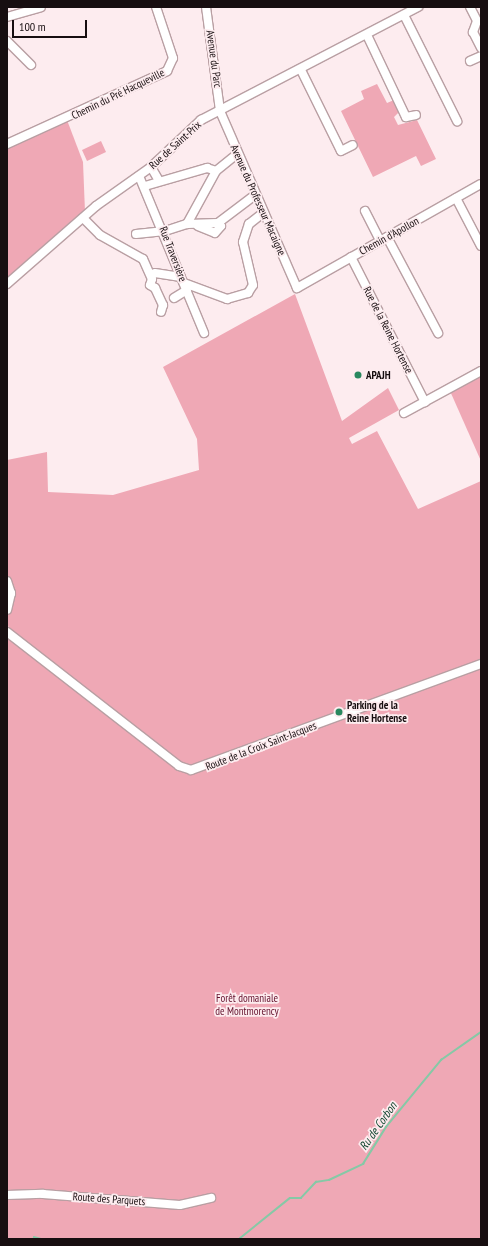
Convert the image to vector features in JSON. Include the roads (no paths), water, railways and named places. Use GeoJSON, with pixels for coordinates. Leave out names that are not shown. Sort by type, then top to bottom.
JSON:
{"type":"FeatureCollection","features":[{"type":"Feature","properties":{"kind":"street"},"geometry":{"type":"LineString","coordinates":[[7,17],[41,7]]}},
{"type":"Feature","properties":{"kind":"street","name":"Chemin du Pré Hacqueville"},"geometry":{"type":"LineString","coordinates":[[7,144],[167,72],[173,58],[156,7]]}},
{"type":"Feature","properties":{"kind":"street","name":"Avenue du Parc"},"geometry":{"type":"LineString","coordinates":[[206,7],[220,111]]}},
{"type":"Feature","properties":{"kind":"street","name":"Rue de Saint-Prix"},"geometry":{"type":"LineString","coordinates":[[7,284],[96,206],[151,167],[188,131],[220,111],[301,70],[418,7]]}},
{"type":"Feature","properties":{"kind":"street"},"geometry":{"type":"LineString","coordinates":[[470,7],[477,21],[473,32],[481,48]]}},
{"type":"Feature","properties":{"kind":"street"},"geometry":{"type":"LineString","coordinates":[[404,15],[457,121]]}},
{"type":"Feature","properties":{"kind":"street"},"geometry":{"type":"LineString","coordinates":[[367,35],[406,117],[416,115]]}},
{"type":"Feature","properties":{"kind":"street"},"geometry":{"type":"LineString","coordinates":[[7,41],[31,65]]}},
{"type":"Feature","properties":{"kind":"street"},"geometry":{"type":"LineString","coordinates":[[470,61],[481,56]]}},
{"type":"Feature","properties":{"kind":"street"},"geometry":{"type":"LineString","coordinates":[[301,70],[341,151],[353,145]]}},
{"type":"Feature","properties":{"kind":"street","name":"Avenue du Professeur Macaigne"},"geometry":{"type":"LineString","coordinates":[[220,111],[237,154],[297,288]]}},
{"type":"Feature","properties":{"kind":"street"},"geometry":{"type":"LineString","coordinates":[[187,224],[216,171],[237,154]]}},
{"type":"Feature","properties":{"kind":"street"},"geometry":{"type":"LineString","coordinates":[[151,167],[159,181]]}},
{"type":"Feature","properties":{"kind":"street"},"geometry":{"type":"LineString","coordinates":[[145,186],[206,168],[216,171]]}},
{"type":"Feature","properties":{"kind":"street","name":"Rue Traversière"},"geometry":{"type":"LineString","coordinates":[[139,176],[165,231],[204,333]]}},
{"type":"Feature","properties":{"kind":"street","name":"Chemin d'Apollon"},"geometry":{"type":"LineString","coordinates":[[297,288],[481,184]]}},
{"type":"Feature","properties":{"kind":"street"},"geometry":{"type":"LineString","coordinates":[[136,234],[165,231],[187,224],[198,226],[218,223],[255,195]]}},
{"type":"Feature","properties":{"kind":"street"},"geometry":{"type":"LineString","coordinates":[[456,198],[481,246]]}},
{"type":"Feature","properties":{"kind":"street"},"geometry":{"type":"LineString","coordinates":[[365,211],[384,239],[438,333]]}},
{"type":"Feature","properties":{"kind":"street"},"geometry":{"type":"LineString","coordinates":[[155,273],[227,299],[248,293],[253,285],[243,242],[249,224],[263,213]]}},
{"type":"Feature","properties":{"kind":"street"},"geometry":{"type":"LineString","coordinates":[[84,218],[100,235],[143,259],[152,279],[150,285],[155,288],[163,306],[161,312]]}},
{"type":"Feature","properties":{"kind":"street","name":"Rue de la Reine Hortense"},"geometry":{"type":"LineString","coordinates":[[351,257],[425,402]]}},
{"type":"Feature","properties":{"kind":"street"},"geometry":{"type":"LineString","coordinates":[[174,298],[184,284]]}},
{"type":"Feature","properties":{"kind":"street"},"geometry":{"type":"LineString","coordinates":[[404,413],[481,371]]}},
{"type":"Feature","properties":{"kind":"street"},"geometry":{"type":"LineString","coordinates":[[7,581],[11,593],[7,609]]}},
{"type":"Feature","properties":{"kind":"street","name":"Route de la Croix Saint-Jacques"},"geometry":{"type":"LineString","coordinates":[[7,632],[178,766],[191,770],[481,664]]}},
{"type":"Feature","properties":{"kind":"street","name":"Route des Parquets"},"geometry":{"type":"LineString","coordinates":[[7,1195],[43,1194],[180,1205],[211,1198]]}},
{"type":"Feature","properties":{"kind":"waterway","name":"Ru de Corbon"},"geometry":{"type":"LineString","coordinates":[[239,1239],[290,1198],[301,1198],[316,1182],[329,1180],[363,1164],[386,1127],[441,1060],[481,1032]]}},
{"type":"Feature","properties":{"kind":"waterway","name":"Ru de Corbon"},"geometry":{"type":"LineString","coordinates":[[34,1237],[41,1239]]}},
{"type":"Feature","properties":{"kind":"place","name":"APAJH"},"geometry":{"type":"Point","coordinates":[358,375]}},
{"type":"Feature","properties":{"kind":"place","name":"Parking de la Reine Hortense"},"geometry":{"type":"Point","coordinates":[339,712]}},
{"type":"Feature","properties":{"kind":"park label","name":"Forêt domaniale de Montmorency"},"geometry":{"type":"Point","coordinates":[247,1005]}}]}
